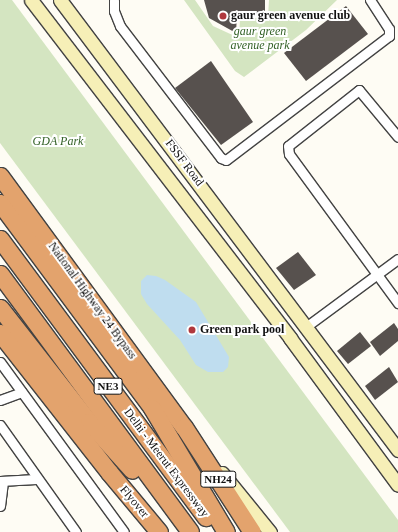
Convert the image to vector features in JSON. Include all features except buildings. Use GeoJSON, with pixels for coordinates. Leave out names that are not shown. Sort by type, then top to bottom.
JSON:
{"type":"FeatureCollection","features":[{"type":"Feature","properties":{"kind":"highway","name":"National Highway 24 Bypass"},"geometry":{"type":"LineString","coordinates":[[0,176],[19,215],[184,427]]}},
{"type":"Feature","properties":{"kind":"highway"},"geometry":{"type":"LineString","coordinates":[[0,203],[19,215],[152,408],[226,532]]}},
{"type":"Feature","properties":{"kind":"highway","name":"Delhi - Meerut Expressway"},"geometry":{"type":"LineString","coordinates":[[0,239],[218,532]]}},
{"type":"Feature","properties":{"kind":"highway","name":"Delhi - Meerut Expressway"},"geometry":{"type":"LineString","coordinates":[[0,274],[189,532]]}},
{"type":"Feature","properties":{"kind":"highway"},"geometry":{"type":"LineString","coordinates":[[0,308],[89,422],[189,532]]}},
{"type":"Feature","properties":{"kind":"highway","name":"Flyover"},"geometry":{"type":"LineString","coordinates":[[0,332],[109,472],[159,532]]}},
{"type":"Feature","properties":{"kind":"highway","name":"NH24"},"geometry":{"type":"LineString","coordinates":[[184,427],[252,532]]}},
{"type":"Feature","properties":{"kind":"street"},"geometry":{"type":"LineString","coordinates":[[31,0],[290,338],[398,486]]}},
{"type":"Feature","properties":{"kind":"street","name":"FSSF Road"},"geometry":{"type":"LineString","coordinates":[[60,0],[307,326],[398,450]]}},
{"type":"Feature","properties":{"kind":"street"},"geometry":{"type":"LineString","coordinates":[[114,0],[114,11],[120,26],[221,158],[226,160],[389,36],[389,29],[370,0]]}},
{"type":"Feature","properties":{"kind":"street"},"geometry":{"type":"LineString","coordinates":[[398,137],[359,90],[288,146],[289,154],[398,303]]}},
{"type":"Feature","properties":{"kind":"street"},"geometry":{"type":"LineString","coordinates":[[307,326],[398,259]]}},
{"type":"Feature","properties":{"kind":"street"},"geometry":{"type":"LineString","coordinates":[[0,362],[124,532]]}},
{"type":"Feature","properties":{"kind":"street"},"geometry":{"type":"LineString","coordinates":[[0,400],[22,392]]}},
{"type":"Feature","properties":{"kind":"street"},"geometry":{"type":"LineString","coordinates":[[0,425],[3,436],[76,532]]}},
{"type":"Feature","properties":{"kind":"street"},"geometry":{"type":"LineString","coordinates":[[184,427],[270,532]]}},
{"type":"Feature","properties":{"kind":"street"},"geometry":{"type":"LineString","coordinates":[[109,472],[149,532]]}},
{"type":"Feature","properties":{"kind":"street"},"geometry":{"type":"LineString","coordinates":[[0,506],[2,481],[36,479]]}},
{"type":"Feature","properties":{"kind":"green space","name":"GDA Park"},"geometry":{"type":"Polygon","coordinates":[[[0,0],[12,0],[398,520],[398,532],[290,532],[0,143],[0,0]]]}},
{"type":"Feature","properties":{"kind":"green space","name":"gaur green avenue park"},"geometry":{"type":"Polygon","coordinates":[[[184,0],[195,0],[213,26],[239,38],[240,19],[268,17],[269,0],[337,0],[306,30],[244,77],[235,71],[184,0]]]}},
{"type":"Feature","properties":{"kind":"water","name":"Green park pool"},"geometry":{"type":"Polygon","coordinates":[[[147,275],[156,276],[165,280],[196,302],[229,357],[228,367],[223,372],[208,372],[196,365],[180,340],[147,304],[141,294],[141,281],[147,275]]]}},
{"type":"Feature","properties":{"kind":"place","name":"gaur green avenue club"},"geometry":{"type":"Point","coordinates":[223,16]}},
{"type":"Feature","properties":{"kind":"place","name":"Green park pool"},"geometry":{"type":"Point","coordinates":[192,330]}}]}
